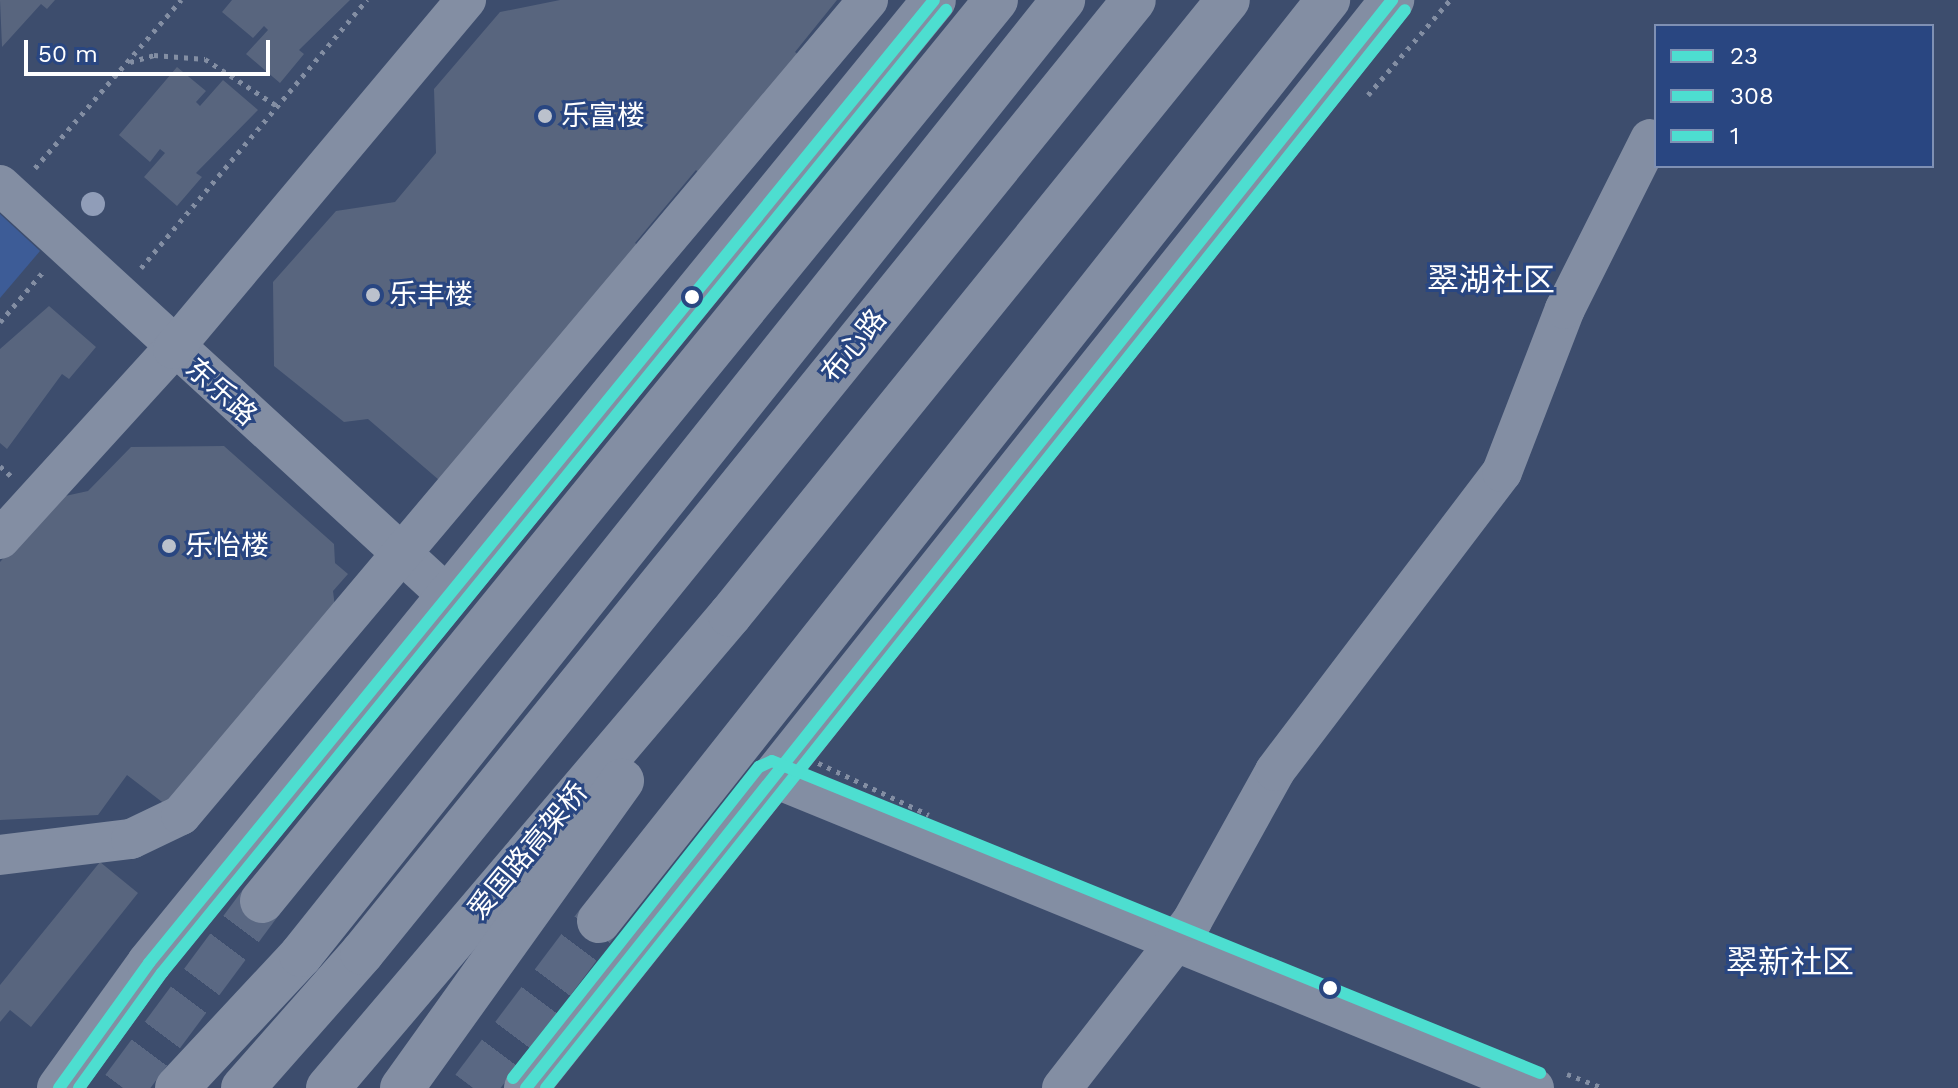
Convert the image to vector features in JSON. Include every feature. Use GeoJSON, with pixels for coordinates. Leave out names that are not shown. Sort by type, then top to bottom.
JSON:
{"type":"FeatureCollection","features":[{"type":"Feature","properties":{"kind":"highway"},"geometry":{"type":"LineString","coordinates":[[59,1088],[149,963],[446,594],[934,0]]}},
{"type":"Feature","properties":{"kind":"highway"},"geometry":{"type":"LineString","coordinates":[[262,901],[996,0]]}},
{"type":"Feature","properties":{"kind":"highway"},"geometry":{"type":"LineString","coordinates":[[177,1088],[301,955],[1063,0]]}},
{"type":"Feature","properties":{"kind":"highway","name":"布心路"},"geometry":{"type":"LineString","coordinates":[[243,1088],[318,1007],[1134,0]]}},
{"type":"Feature","properties":{"kind":"highway"},"geometry":{"type":"LineString","coordinates":[[402,1088],[630,748],[730,615],[1228,0]]}},
{"type":"Feature","properties":{"kind":"highway"},"geometry":{"type":"LineString","coordinates":[[599,921],[1328,0]]}},
{"type":"Feature","properties":{"kind":"highway"},"geometry":{"type":"LineString","coordinates":[[526,1088],[777,762],[1392,0]]}},
{"type":"Feature","properties":{"kind":"highway","name":"爱国路高架桥"},"geometry":{"type":"LineString","coordinates":[[328,1088],[630,748]]}},
{"type":"Feature","properties":{"kind":"street"},"geometry":{"type":"LineString","coordinates":[[0,539],[173,349],[466,0]]}},
{"type":"Feature","properties":{"kind":"street"},"geometry":{"type":"LineString","coordinates":[[0,855],[131,839],[181,815],[868,0]]}},
{"type":"Feature","properties":{"kind":"street"},"geometry":{"type":"LineString","coordinates":[[1062,1088],[1174,945],[1275,771],[1502,472],[1565,309],[1650,139]]}},
{"type":"Feature","properties":{"kind":"street","name":"东乐路"},"geometry":{"type":"LineString","coordinates":[[5,190],[173,349],[446,594]]}},
{"type":"Feature","properties":{"kind":"street"},"geometry":{"type":"LineString","coordinates":[[777,762],[1174,945],[1534,1088]]}},
{"type":"Feature","properties":{"kind":"path"},"geometry":{"type":"LineString","coordinates":[[5,190],[127,62],[181,0]]}},
{"type":"Feature","properties":{"kind":"path"},"geometry":{"type":"LineString","coordinates":[[117,297],[367,0]]}},
{"type":"Feature","properties":{"kind":"path"},"geometry":{"type":"LineString","coordinates":[[127,62],[154,55],[205,59],[277,106]]}},
{"type":"Feature","properties":{"kind":"path"},"geometry":{"type":"LineString","coordinates":[[0,322],[64,247]]}},
{"type":"Feature","properties":{"kind":"path"},"geometry":{"type":"LineString","coordinates":[[777,762],[929,815]]}},
{"type":"Feature","properties":{"kind":"shaded area"},"geometry":{"type":"Polygon","coordinates":[[[0,214],[40,251],[0,298],[0,214]]]}},
{"type":"Feature","properties":{"kind":"building"},"geometry":{"type":"Polygon","coordinates":[[[0,0],[55,0],[47,9],[41,4],[2,47],[0,0]]]}},
{"type":"Feature","properties":{"kind":"building"},"geometry":{"type":"Polygon","coordinates":[[[232,0],[350,0],[299,50],[304,54],[280,83],[246,54],[268,30],[264,26],[253,38],[222,12],[232,0]]]}},
{"type":"Feature","properties":{"kind":"building"},"geometry":{"type":"Polygon","coordinates":[[[560,0],[837,0],[795,52],[805,60],[705,179],[696,170],[635,243],[645,250],[439,480],[368,419],[344,422],[274,366],[273,282],[336,211],[395,202],[436,153],[434,89],[500,12],[560,0]]]}},
{"type":"Feature","properties":{"kind":"building"},"geometry":{"type":"Polygon","coordinates":[[[177,67],[206,91],[196,102],[200,106],[223,80],[258,110],[196,173],[202,177],[177,206],[144,177],[165,153],[160,149],[150,162],[119,135],[177,67]]]}},
{"type":"Feature","properties":{"kind":"building"},"geometry":{"type":"Polygon","coordinates":[[[49,306],[96,347],[69,379],[62,374],[7,449],[0,443],[0,349],[49,306]]]}},
{"type":"Feature","properties":{"kind":"building"},"geometry":{"type":"Polygon","coordinates":[[[224,446],[334,544],[335,563],[348,574],[333,591],[335,607],[166,805],[127,775],[98,815],[0,820],[0,562],[56,498],[88,491],[131,447],[224,446]]]}},
{"type":"Feature","properties":{"kind":"building"},"geometry":{"type":"Polygon","coordinates":[[[100,862],[138,893],[31,1027],[10,1010],[0,1022],[0,985],[100,862]]]}},
{"type":"Feature","properties":{"kind":"tunnel"},"geometry":{"type":"LineString","coordinates":[[123,1088],[262,901]]}},
{"type":"Feature","properties":{"kind":"tunnel"},"geometry":{"type":"LineString","coordinates":[[473,1088],[599,921]]}},
{"type":"Feature","properties":{"kind":"transit line","name":"23"},"geometry":{"type":"LineString","coordinates":[[59,1088],[149,963],[934,0]]}},
{"type":"Feature","properties":{"kind":"transit line","name":"23"},"geometry":{"type":"LineString","coordinates":[[526,1088],[1392,0]]}},
{"type":"Feature","properties":{"kind":"transit line","name":"308"},"geometry":{"type":"LineString","coordinates":[[79,1088],[162,973],[946,10]]}},
{"type":"Feature","properties":{"kind":"transit line","name":"308"},"geometry":{"type":"LineString","coordinates":[[546,1088],[1405,10]]}},
{"type":"Feature","properties":{"kind":"transit line","name":"1"},"geometry":{"type":"LineString","coordinates":[[513,1078],[759,767],[772,761],[1540,1073]]}},
{"type":"Feature","properties":{"kind":"place","name":"乐富楼"},"geometry":{"type":"Point","coordinates":[545,116]}},
{"type":"Feature","properties":{"kind":"place","name":"乐丰楼"},"geometry":{"type":"Point","coordinates":[373,295]}},
{"type":"Feature","properties":{"kind":"place","name":"乐怡楼"},"geometry":{"type":"Point","coordinates":[169,546]}},
{"type":"Feature","properties":{"kind":"district","name":"翠湖社区"},"geometry":{"type":"Point","coordinates":[1491,280]}},
{"type":"Feature","properties":{"kind":"district","name":"翠新社区"},"geometry":{"type":"Point","coordinates":[1790,962]}}]}
